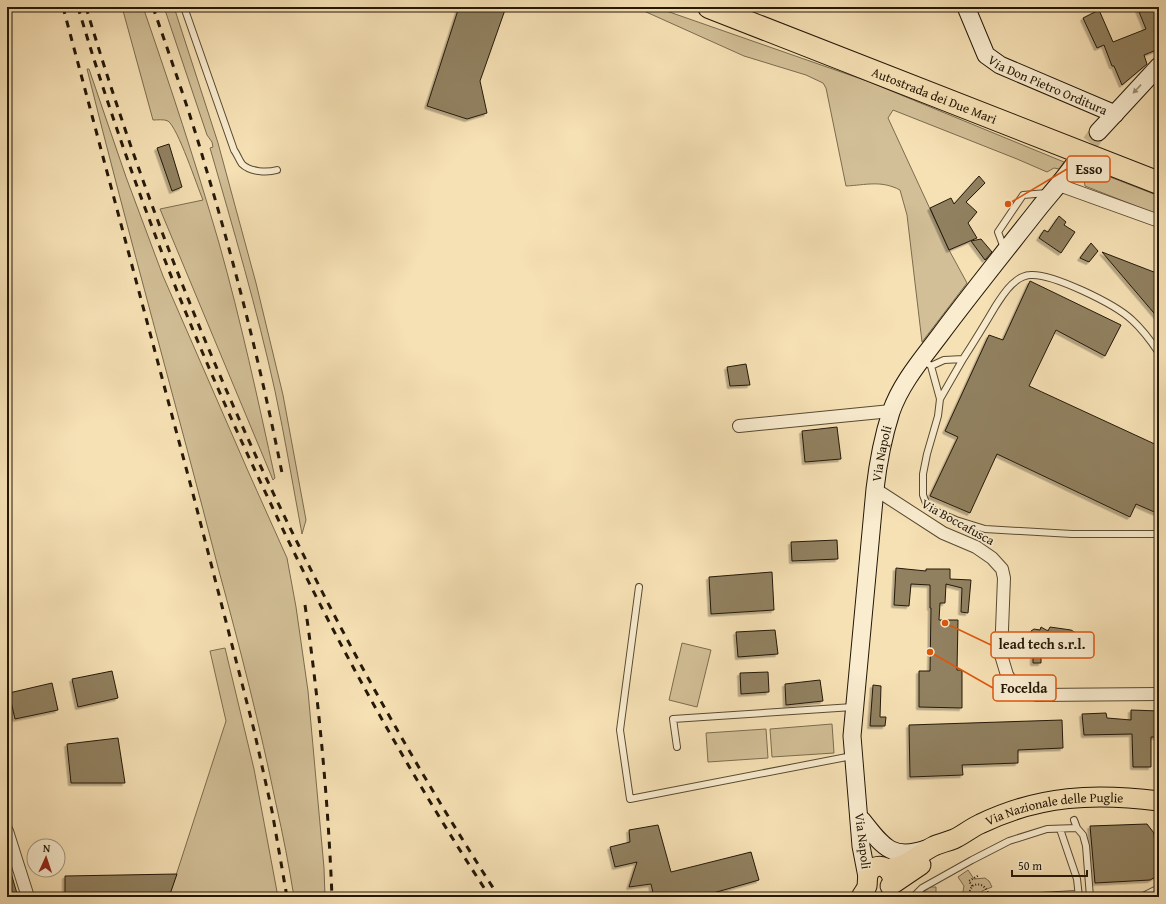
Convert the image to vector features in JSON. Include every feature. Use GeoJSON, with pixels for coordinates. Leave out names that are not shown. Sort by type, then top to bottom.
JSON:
{"type":"FeatureCollection","features":[{"type":"Feature","properties":{"kind":"highway","name":"Autostrada dei Due Mari"},"geometry":{"type":"LineString","coordinates":[[709,7],[1159,184]]}},
{"type":"Feature","properties":{"kind":"highway","name":"Autostrada dei Due Mari"},"geometry":{"type":"LineString","coordinates":[[746,7],[1159,169]]}},
{"type":"Feature","properties":{"kind":"main road","name":"Via Don Pietro Orditura"},"geometry":{"type":"LineString","coordinates":[[966,7],[986,55],[1000,65],[1116,114]]}},
{"type":"Feature","properties":{"kind":"main road"},"geometry":{"type":"LineString","coordinates":[[1098,132],[1159,66]]}},
{"type":"Feature","properties":{"kind":"main road","name":"Via Napoli"},"geometry":{"type":"LineString","coordinates":[[862,891],[860,812],[852,736],[875,489],[880,454],[892,411],[901,390],[912,372],[926,362],[1005,252],[1040,206],[1075,164]]}},
{"type":"Feature","properties":{"kind":"main road","name":"Via Nazionale delle Puglie"},"geometry":{"type":"LineString","coordinates":[[886,880],[903,865],[933,846],[955,838],[979,824],[1022,808],[1047,801],[1098,796],[1159,801]]}},
{"type":"Feature","properties":{"kind":"main road"},"geometry":{"type":"LineString","coordinates":[[860,812],[881,843],[894,851],[903,854],[915,853],[933,846]]}},
{"type":"Feature","properties":{"kind":"main road","name":"Via Napoli"},"geometry":{"type":"LineString","coordinates":[[860,812],[870,848],[886,880]]}},
{"type":"Feature","properties":{"kind":"main road","name":"Via Nazionale delle Puglie"},"geometry":{"type":"LineString","coordinates":[[886,880],[936,855],[955,838]]}},
{"type":"Feature","properties":{"kind":"main road"},"geometry":{"type":"LineString","coordinates":[[862,891],[871,870],[879,866],[886,880]]}},
{"type":"Feature","properties":{"kind":"street"},"geometry":{"type":"LineString","coordinates":[[1056,188],[1159,221]]}},
{"type":"Feature","properties":{"kind":"street"},"geometry":{"type":"LineString","coordinates":[[739,426],[892,411]]}},
{"type":"Feature","properties":{"kind":"street","name":"Via Boccafusca"},"geometry":{"type":"LineString","coordinates":[[875,489],[944,533],[976,547],[992,558],[1002,569],[1004,578],[1002,656],[1007,675],[1013,684],[1027,692],[1037,695],[1159,694]]}},
{"type":"Feature","properties":{"kind":"street"},"geometry":{"type":"LineString","coordinates":[[7,831],[28,897]]}},
{"type":"Feature","properties":{"kind":"lane"},"geometry":{"type":"LineString","coordinates":[[184,7],[234,150],[243,165],[255,171],[270,172],[277,170]]}},
{"type":"Feature","properties":{"kind":"lane"},"geometry":{"type":"LineString","coordinates":[[1159,353],[1152,342],[1131,319],[1111,306],[1052,278],[1040,275],[1028,275],[1016,280],[1004,293],[940,399],[938,416],[923,474],[923,495],[926,503],[935,511],[956,520],[985,529],[1072,534],[1159,534]]}},
{"type":"Feature","properties":{"kind":"lane"},"geometry":{"type":"LineString","coordinates":[[940,399],[926,362],[963,359]]}},
{"type":"Feature","properties":{"kind":"lane"},"geometry":{"type":"LineString","coordinates":[[639,587],[620,730],[630,799],[854,756]]}},
{"type":"Feature","properties":{"kind":"lane"},"geometry":{"type":"LineString","coordinates":[[677,747],[673,719],[855,707]]}},
{"type":"Feature","properties":{"kind":"lane"},"geometry":{"type":"LineString","coordinates":[[1074,820],[1077,828],[1083,835],[1086,846],[1090,897]]}},
{"type":"Feature","properties":{"kind":"lane"},"geometry":{"type":"LineString","coordinates":[[913,897],[922,888],[1009,841],[1047,829],[1077,828]]}},
{"type":"Feature","properties":{"kind":"lane"},"geometry":{"type":"LineString","coordinates":[[1060,829],[1077,879],[1079,897]]}},
{"type":"Feature","properties":{"kind":"lane"},"geometry":{"type":"LineString","coordinates":[[1141,897],[1159,888]]}},
{"type":"Feature","properties":{"kind":"lane"},"geometry":{"type":"LineString","coordinates":[[1021,897],[1077,894],[1083,897]]}},
{"type":"Feature","properties":{"kind":"path"},"geometry":{"type":"LineString","coordinates":[[972,886],[969,881],[978,875]]}},
{"type":"Feature","properties":{"kind":"path"},"geometry":{"type":"LineString","coordinates":[[972,886],[979,884],[983,886],[991,897]]}},
{"type":"Feature","properties":{"kind":"path"},"geometry":{"type":"LineString","coordinates":[[969,897],[972,886]]}},
{"type":"Feature","properties":{"kind":"shaded area"},"geometry":{"type":"Polygon","coordinates":[[[122,7],[143,7],[192,154],[235,302],[275,478],[273,480],[160,209],[203,200],[182,145],[172,126],[166,120],[153,120],[122,7]]]}},
{"type":"Feature","properties":{"kind":"shaded area"},"geometry":{"type":"Polygon","coordinates":[[[164,7],[174,7],[218,143],[256,283],[283,395],[306,520],[302,534],[268,360],[210,148],[213,147],[212,142],[207,135],[164,7]]]}},
{"type":"Feature","properties":{"kind":"shaded area"},"geometry":{"type":"Polygon","coordinates":[[[635,7],[655,7],[867,81],[1064,162],[1059,169],[1054,168],[1047,172],[893,110],[888,118],[949,250],[967,283],[922,342],[907,215],[900,190],[880,184],[846,186],[826,88],[823,83],[806,75],[744,56],[635,7]]]}},
{"type":"Feature","properties":{"kind":"shaded area"},"geometry":{"type":"Polygon","coordinates":[[[87,69],[89,69],[126,177],[163,276],[287,558],[296,607],[308,691],[324,868],[325,897],[294,897],[281,827],[235,629],[119,195],[87,69]]]}},
{"type":"Feature","properties":{"kind":"shaded area"},"geometry":{"type":"Polygon","coordinates":[[[1082,166],[1159,196],[1159,215],[1085,186],[1082,166]]]}},
{"type":"Feature","properties":{"kind":"shaded area"},"geometry":{"type":"Polygon","coordinates":[[[682,643],[711,650],[697,707],[669,700],[682,643]]]}},
{"type":"Feature","properties":{"kind":"shaded area"},"geometry":{"type":"Polygon","coordinates":[[[225,648],[254,769],[278,897],[169,897],[226,721],[210,651],[225,648]]]}},
{"type":"Feature","properties":{"kind":"shaded area"},"geometry":{"type":"Polygon","coordinates":[[[832,724],[834,753],[772,757],[770,729],[832,724]]]}},
{"type":"Feature","properties":{"kind":"shaded area"},"geometry":{"type":"Polygon","coordinates":[[[766,729],[768,758],[708,762],[706,733],[766,729]]]}},
{"type":"Feature","properties":{"kind":"shaded area"},"geometry":{"type":"Polygon","coordinates":[[[968,870],[974,879],[985,878],[989,881],[992,887],[982,891],[983,894],[981,897],[962,897],[964,886],[958,877],[968,870]]]}},
{"type":"Feature","properties":{"kind":"shaded area"},"geometry":{"type":"Polygon","coordinates":[[[930,887],[936,887],[936,897],[918,897],[930,887]]]}},
{"type":"Feature","properties":{"kind":"building"},"geometry":{"type":"Polygon","coordinates":[[[459,7],[506,7],[480,81],[487,113],[467,119],[427,106],[459,7]]]}},
{"type":"Feature","properties":{"kind":"building"},"geometry":{"type":"Polygon","coordinates":[[[1137,7],[1159,7],[1159,49],[1144,55],[1147,64],[1122,85],[1114,66],[1112,66],[1104,45],[1097,48],[1083,18],[1099,10],[1113,42],[1146,29],[1137,7]]]}},
{"type":"Feature","properties":{"kind":"building"},"geometry":{"type":"Polygon","coordinates":[[[169,144],[182,187],[172,191],[157,148],[169,144]]]}},
{"type":"Feature","properties":{"kind":"building"},"geometry":{"type":"Polygon","coordinates":[[[979,176],[985,183],[966,202],[977,212],[968,223],[977,238],[949,250],[930,208],[951,198],[954,204],[979,176]]]}},
{"type":"Feature","properties":{"kind":"building"},"geometry":{"type":"Polygon","coordinates":[[[1059,216],[1066,222],[1064,225],[1075,232],[1061,253],[1039,238],[1044,230],[1048,232],[1059,216]]]}},
{"type":"Feature","properties":{"kind":"building"},"geometry":{"type":"Polygon","coordinates":[[[981,239],[992,252],[985,260],[971,241],[981,239]]]}},
{"type":"Feature","properties":{"kind":"building"},"geometry":{"type":"Polygon","coordinates":[[[1091,243],[1098,251],[1089,262],[1080,258],[1091,243]]]}},
{"type":"Feature","properties":{"kind":"building"},"geometry":{"type":"Polygon","coordinates":[[[1102,252],[1159,274],[1159,319],[1102,252]]]}},
{"type":"Feature","properties":{"kind":"building"},"geometry":{"type":"Polygon","coordinates":[[[1030,281],[1121,325],[1105,356],[1056,330],[1029,386],[1159,446],[1159,514],[1136,504],[1130,517],[997,454],[970,513],[930,496],[958,437],[945,431],[989,335],[1003,340],[1030,281]]]}},
{"type":"Feature","properties":{"kind":"building"},"geometry":{"type":"Polygon","coordinates":[[[746,364],[750,385],[730,386],[727,367],[746,364]]]}},
{"type":"Feature","properties":{"kind":"building"},"geometry":{"type":"Polygon","coordinates":[[[837,427],[841,459],[805,462],[802,431],[837,427]]]}},
{"type":"Feature","properties":{"kind":"building"},"geometry":{"type":"Polygon","coordinates":[[[837,540],[838,559],[792,561],[791,542],[837,540]]]}},
{"type":"Feature","properties":{"kind":"building"},"geometry":{"type":"Polygon","coordinates":[[[896,568],[926,571],[926,569],[950,569],[950,579],[971,580],[968,613],[961,612],[962,588],[946,584],[945,603],[940,603],[939,620],[958,620],[957,670],[962,670],[962,708],[919,707],[919,671],[930,671],[930,585],[911,584],[909,606],[894,605],[896,568]]]}},
{"type":"Feature","properties":{"kind":"building"},"geometry":{"type":"Polygon","coordinates":[[[772,572],[774,610],[711,614],[709,577],[772,572]]]}},
{"type":"Feature","properties":{"kind":"building"},"geometry":{"type":"Polygon","coordinates":[[[1041,627],[1048,631],[1050,627],[1071,630],[1076,633],[1079,638],[1079,643],[1076,648],[1071,649],[1038,645],[1031,638],[1031,631],[1034,629],[1040,630],[1041,627]]]}},
{"type":"Feature","properties":{"kind":"building"},"geometry":{"type":"Polygon","coordinates":[[[775,630],[778,654],[738,657],[736,632],[775,630]]]}},
{"type":"Feature","properties":{"kind":"building"},"geometry":{"type":"Polygon","coordinates":[[[1033,655],[1041,655],[1041,663],[1033,663],[1033,655]]]}},
{"type":"Feature","properties":{"kind":"building"},"geometry":{"type":"Polygon","coordinates":[[[112,671],[118,698],[78,707],[72,679],[112,671]]]}},
{"type":"Feature","properties":{"kind":"building"},"geometry":{"type":"Polygon","coordinates":[[[768,672],[769,692],[741,694],[740,673],[768,672]]]}},
{"type":"Feature","properties":{"kind":"building"},"geometry":{"type":"Polygon","coordinates":[[[820,680],[823,701],[786,705],[785,684],[820,680]]]}},
{"type":"Feature","properties":{"kind":"building"},"geometry":{"type":"Polygon","coordinates":[[[52,683],[58,710],[15,719],[9,693],[52,683]]]}},
{"type":"Feature","properties":{"kind":"building"},"geometry":{"type":"Polygon","coordinates":[[[873,685],[881,686],[880,717],[886,717],[885,726],[870,726],[873,685]]]}},
{"type":"Feature","properties":{"kind":"building"},"geometry":{"type":"Polygon","coordinates":[[[1131,710],[1159,711],[1159,737],[1151,737],[1151,767],[1133,767],[1132,734],[1084,735],[1082,714],[1106,713],[1107,718],[1131,720],[1131,710]]]}},
{"type":"Feature","properties":{"kind":"building"},"geometry":{"type":"Polygon","coordinates":[[[1062,720],[1063,748],[1018,750],[1018,763],[962,765],[963,775],[910,777],[909,725],[1062,720]]]}},
{"type":"Feature","properties":{"kind":"building"},"geometry":{"type":"Polygon","coordinates":[[[118,738],[125,783],[71,783],[67,744],[118,738]]]}},
{"type":"Feature","properties":{"kind":"building"},"geometry":{"type":"Polygon","coordinates":[[[1147,824],[1154,833],[1157,876],[1150,880],[1095,883],[1090,826],[1147,824]]]}},
{"type":"Feature","properties":{"kind":"building"},"geometry":{"type":"Polygon","coordinates":[[[658,825],[671,872],[751,852],[759,880],[699,897],[654,897],[651,884],[629,887],[637,862],[615,867],[610,847],[630,842],[629,830],[658,825]]]}},
{"type":"Feature","properties":{"kind":"building"},"geometry":{"type":"Polygon","coordinates":[[[9,866],[18,897],[7,897],[7,867],[9,866]]]}},
{"type":"Feature","properties":{"kind":"building"},"geometry":{"type":"Polygon","coordinates":[[[177,874],[169,897],[65,897],[66,876],[177,874]]]}},
{"type":"Feature","properties":{"kind":"tunnel"},"geometry":{"type":"LineString","coordinates":[[1076,163],[1098,132]]}},
{"type":"Feature","properties":{"kind":"railway"},"geometry":{"type":"LineString","coordinates":[[63,7],[193,494],[254,730],[272,811],[287,897]]}},
{"type":"Feature","properties":{"kind":"railway"},"geometry":{"type":"LineString","coordinates":[[78,7],[97,70],[140,195],[188,319],[241,440],[293,551],[372,702],[429,801],[490,897]]}},
{"type":"Feature","properties":{"kind":"railway"},"geometry":{"type":"LineString","coordinates":[[86,7],[123,124],[165,240],[211,355],[261,467],[315,578],[373,686],[434,793],[499,897]]}},
{"type":"Feature","properties":{"kind":"railway"},"geometry":{"type":"LineString","coordinates":[[153,7],[193,125],[227,242],[248,320],[283,478]]}},
{"type":"Feature","properties":{"kind":"railway"},"geometry":{"type":"LineString","coordinates":[[305,605],[315,678],[322,751],[332,897]]}},
{"type":"Feature","properties":{"kind":"place","name":"Esso"},"geometry":{"type":"Point","coordinates":[1008,204]}},
{"type":"Feature","properties":{"kind":"place","name":"lead tech s.r.l."},"geometry":{"type":"Point","coordinates":[945,623]}},
{"type":"Feature","properties":{"kind":"place","name":"Focelda"},"geometry":{"type":"Point","coordinates":[930,652]}}]}
